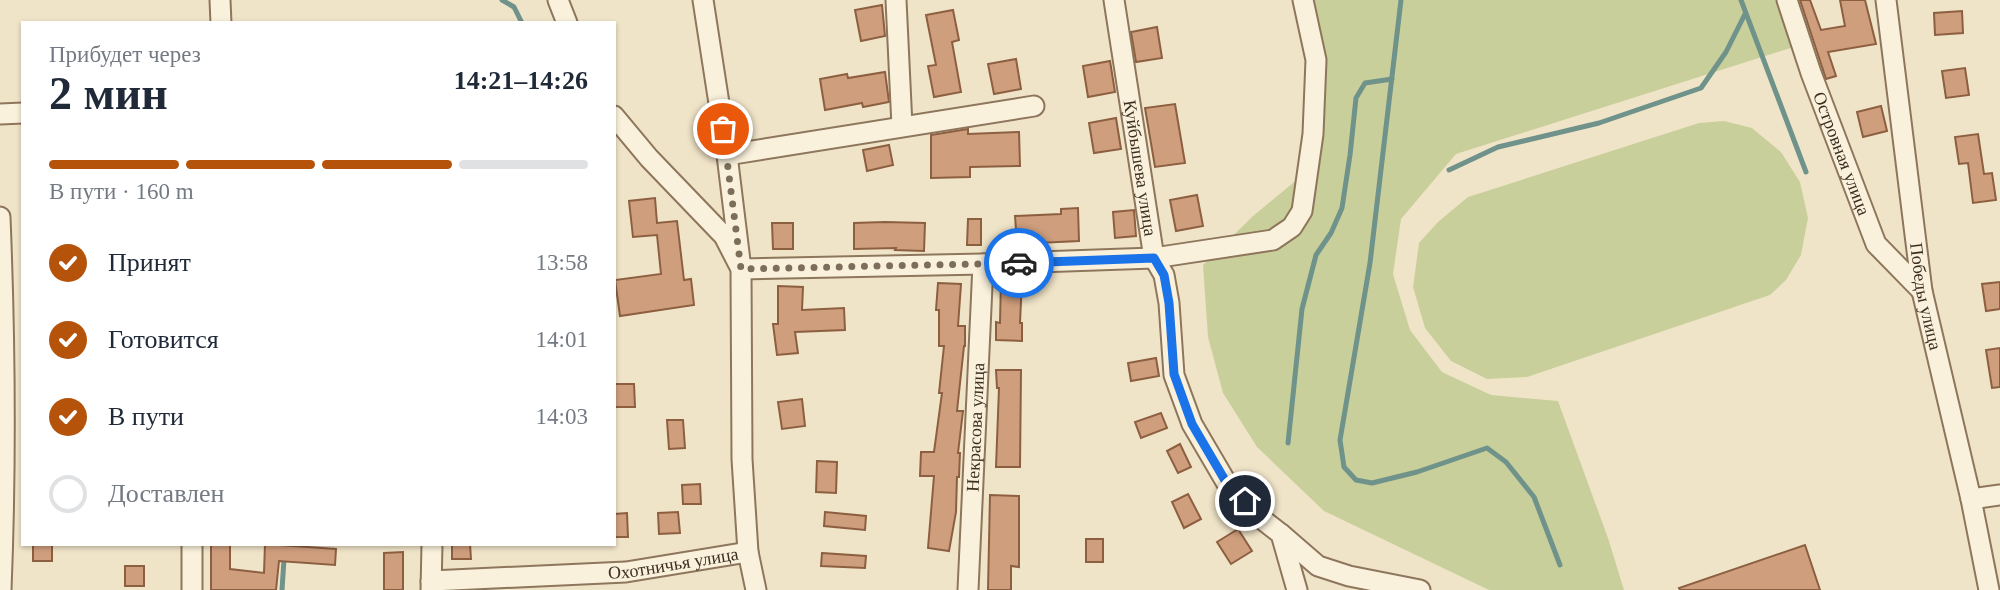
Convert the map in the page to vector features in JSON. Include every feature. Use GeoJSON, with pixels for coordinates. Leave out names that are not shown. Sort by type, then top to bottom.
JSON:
{"type":"FeatureCollection","features":[{"type":"Feature","properties":{"kind":"street"},"geometry":{"type":"LineString","coordinates":[[220,0],[221,21]]}},
{"type":"Feature","properties":{"kind":"street"},"geometry":{"type":"LineString","coordinates":[[558,0],[566,21]]}},
{"type":"Feature","properties":{"kind":"street","name":"Охотничья улица"},"geometry":{"type":"LineString","coordinates":[[703,0],[741,269],[742,459],[748,552],[756,590]]}},
{"type":"Feature","properties":{"kind":"street"},"geometry":{"type":"LineString","coordinates":[[896,0],[902,127]]}},
{"type":"Feature","properties":{"kind":"street","name":"Куйбышева улица"},"geometry":{"type":"LineString","coordinates":[[1114,0],[1154,258],[1164,275],[1169,303],[1174,374],[1192,424],[1226,482],[1263,520],[1318,566],[1349,576],[1420,590]]}},
{"type":"Feature","properties":{"kind":"street"},"geometry":{"type":"LineString","coordinates":[[741,269],[1154,258],[1273,240],[1292,227],[1302,211],[1313,134],[1315,60],[1303,0]]}},
{"type":"Feature","properties":{"kind":"street","name":"Островная улица"},"geometry":{"type":"LineString","coordinates":[[1787,0],[1811,73],[1876,244],[1922,291]]}},
{"type":"Feature","properties":{"kind":"street","name":"Победы улица"},"geometry":{"type":"LineString","coordinates":[[1886,0],[1922,291],[1971,499],[1989,590]]}},
{"type":"Feature","properties":{"kind":"street"},"geometry":{"type":"LineString","coordinates":[[727,155],[1034,106]]}},
{"type":"Feature","properties":{"kind":"street"},"geometry":{"type":"LineString","coordinates":[[0,114],[21,113]]}},
{"type":"Feature","properties":{"kind":"street","name":"Охотничья улица"},"geometry":{"type":"LineString","coordinates":[[616,118],[649,158],[724,236],[741,269]]}},
{"type":"Feature","properties":{"kind":"street"},"geometry":{"type":"LineString","coordinates":[[0,217],[4,306],[1,590]]}},
{"type":"Feature","properties":{"kind":"street","name":"Некрасова улица"},"geometry":{"type":"LineString","coordinates":[[968,590],[983,264]]}},
{"type":"Feature","properties":{"kind":"street"},"geometry":{"type":"LineString","coordinates":[[1971,499],[2000,495]]}},
{"type":"Feature","properties":{"kind":"street"},"geometry":{"type":"LineString","coordinates":[[1281,534],[1297,590]]}},
{"type":"Feature","properties":{"kind":"street"},"geometry":{"type":"LineString","coordinates":[[192,546],[192,590]]}},
{"type":"Feature","properties":{"kind":"street"},"geometry":{"type":"LineString","coordinates":[[431,586],[432,546]]}},
{"type":"Feature","properties":{"kind":"street","name":"Охотничья улица"},"geometry":{"type":"LineString","coordinates":[[431,586],[598,582],[626,572],[748,552]]}},
{"type":"Feature","properties":{"kind":"green space"},"geometry":{"type":"Polygon","coordinates":[[[1313,0],[1783,0],[1800,45],[1456,154],[1401,219],[1393,274],[1410,330],[1442,372],[1491,395],[1558,401],[1624,590],[1489,590],[1324,511],[1257,447],[1223,393],[1208,337],[1203,265],[1253,216],[1310,169],[1321,55],[1313,0]]]}},
{"type":"Feature","properties":{"kind":"green space"},"geometry":{"type":"Polygon","coordinates":[[[1724,121],[1752,128],[1781,152],[1800,182],[1808,218],[1801,255],[1786,280],[1770,295],[1527,377],[1487,379],[1451,361],[1425,328],[1413,287],[1419,243],[1438,222],[1468,197],[1699,123],[1724,121]]]}},
{"type":"Feature","properties":{"kind":"building"},"geometry":{"type":"Polygon","coordinates":[[[1800,0],[1810,0],[1821,30],[1845,26],[1840,0],[1865,0],[1876,44],[1828,52],[1836,76],[1826,79],[1800,0]]]}},
{"type":"Feature","properties":{"kind":"building"},"geometry":{"type":"Polygon","coordinates":[[[882,5],[885,36],[861,41],[855,10],[882,5]]]}},
{"type":"Feature","properties":{"kind":"building"},"geometry":{"type":"Polygon","coordinates":[[[953,10],[959,40],[952,42],[961,92],[934,97],[928,66],[936,65],[926,15],[953,10]]]}},
{"type":"Feature","properties":{"kind":"building"},"geometry":{"type":"Polygon","coordinates":[[[1962,11],[1963,33],[1935,35],[1934,13],[1962,11]]]}},
{"type":"Feature","properties":{"kind":"building"},"geometry":{"type":"Polygon","coordinates":[[[1157,27],[1162,58],[1136,62],[1131,32],[1157,27]]]}},
{"type":"Feature","properties":{"kind":"building"},"geometry":{"type":"Polygon","coordinates":[[[1016,59],[1021,89],[994,94],[988,64],[1016,59]]]}},
{"type":"Feature","properties":{"kind":"building"},"geometry":{"type":"Polygon","coordinates":[[[1110,61],[1115,92],[1088,97],[1083,66],[1110,61]]]}},
{"type":"Feature","properties":{"kind":"building"},"geometry":{"type":"Polygon","coordinates":[[[1965,68],[1969,95],[1946,98],[1942,71],[1965,68]]]}},
{"type":"Feature","properties":{"kind":"building"},"geometry":{"type":"Polygon","coordinates":[[[885,72],[889,102],[863,107],[862,103],[825,110],[820,79],[885,72]]]}},
{"type":"Feature","properties":{"kind":"building"},"geometry":{"type":"Polygon","coordinates":[[[1175,104],[1185,163],[1155,167],[1145,108],[1175,104]]]}},
{"type":"Feature","properties":{"kind":"building"},"geometry":{"type":"Polygon","coordinates":[[[1881,106],[1887,131],[1863,137],[1857,112],[1881,106]]]}},
{"type":"Feature","properties":{"kind":"building"},"geometry":{"type":"Polygon","coordinates":[[[1116,118],[1121,149],[1094,153],[1089,123],[1116,118]]]}},
{"type":"Feature","properties":{"kind":"building"},"geometry":{"type":"Polygon","coordinates":[[[968,129],[968,134],[1019,132],[1020,166],[970,167],[970,177],[931,178],[931,135],[968,129]]]}},
{"type":"Feature","properties":{"kind":"building"},"geometry":{"type":"Polygon","coordinates":[[[1978,134],[1984,174],[1992,173],[1996,200],[1973,203],[1968,163],[1959,164],[1955,137],[1978,134]]]}},
{"type":"Feature","properties":{"kind":"building"},"geometry":{"type":"Polygon","coordinates":[[[889,145],[893,165],[867,171],[863,150],[889,145]]]}},
{"type":"Feature","properties":{"kind":"building"},"geometry":{"type":"Polygon","coordinates":[[[1197,195],[1203,226],[1176,231],[1170,200],[1197,195]]]}},
{"type":"Feature","properties":{"kind":"building"},"geometry":{"type":"Polygon","coordinates":[[[655,198],[657,223],[677,221],[684,280],[691,279],[694,305],[620,316],[616,280],[661,274],[657,235],[633,237],[629,201],[655,198]]]}},
{"type":"Feature","properties":{"kind":"building"},"geometry":{"type":"Polygon","coordinates":[[[1078,208],[1079,241],[1017,244],[1015,216],[1061,214],[1061,209],[1078,208]]]}},
{"type":"Feature","properties":{"kind":"building"},"geometry":{"type":"Polygon","coordinates":[[[1134,210],[1136,236],[1115,238],[1113,212],[1134,210]]]}},
{"type":"Feature","properties":{"kind":"building"},"geometry":{"type":"Polygon","coordinates":[[[968,219],[981,219],[981,245],[967,245],[968,219]]]}},
{"type":"Feature","properties":{"kind":"building"},"geometry":{"type":"Polygon","coordinates":[[[772,223],[793,223],[793,249],[773,249],[772,223]]]}},
{"type":"Feature","properties":{"kind":"building"},"geometry":{"type":"Polygon","coordinates":[[[854,223],[925,223],[924,251],[895,250],[896,248],[854,249],[854,223]]]}},
{"type":"Feature","properties":{"kind":"building"},"geometry":{"type":"Polygon","coordinates":[[[1001,279],[1022,279],[1022,341],[996,340],[996,322],[1000,323],[1001,279]]]}},
{"type":"Feature","properties":{"kind":"building"},"geometry":{"type":"Polygon","coordinates":[[[2000,282],[2000,309],[1986,311],[1982,284],[2000,282]]]}},
{"type":"Feature","properties":{"kind":"building"},"geometry":{"type":"Polygon","coordinates":[[[938,283],[961,284],[958,326],[965,326],[957,411],[963,411],[958,453],[959,477],[949,551],[928,548],[934,476],[920,476],[921,452],[934,452],[942,393],[939,393],[944,346],[939,346],[939,310],[936,310],[938,283]]]}},
{"type":"Feature","properties":{"kind":"building"},"geometry":{"type":"Polygon","coordinates":[[[778,286],[803,287],[802,310],[844,308],[845,330],[795,332],[798,353],[777,355],[773,324],[778,324],[778,286]]]}},
{"type":"Feature","properties":{"kind":"building"},"geometry":{"type":"Polygon","coordinates":[[[2000,348],[2000,387],[1992,388],[1986,350],[2000,348]]]}},
{"type":"Feature","properties":{"kind":"building"},"geometry":{"type":"Polygon","coordinates":[[[1156,358],[1159,376],[1131,381],[1128,363],[1156,358]]]}},
{"type":"Feature","properties":{"kind":"building"},"geometry":{"type":"Polygon","coordinates":[[[996,370],[1021,370],[1020,467],[996,467],[999,388],[996,370]]]}},
{"type":"Feature","properties":{"kind":"building"},"geometry":{"type":"Polygon","coordinates":[[[616,384],[634,384],[635,407],[616,407],[616,384]]]}},
{"type":"Feature","properties":{"kind":"building"},"geometry":{"type":"Polygon","coordinates":[[[802,399],[805,426],[782,429],[778,402],[802,399]]]}},
{"type":"Feature","properties":{"kind":"building"},"geometry":{"type":"Polygon","coordinates":[[[1161,413],[1167,428],[1141,438],[1135,422],[1161,413]]]}},
{"type":"Feature","properties":{"kind":"building"},"geometry":{"type":"Polygon","coordinates":[[[667,420],[683,420],[685,448],[669,449],[667,420]]]}},
{"type":"Feature","properties":{"kind":"building"},"geometry":{"type":"Polygon","coordinates":[[[1180,444],[1191,467],[1178,473],[1167,451],[1180,444]]]}},
{"type":"Feature","properties":{"kind":"building"},"geometry":{"type":"Polygon","coordinates":[[[817,461],[837,462],[836,493],[816,492],[817,461]]]}},
{"type":"Feature","properties":{"kind":"building"},"geometry":{"type":"Polygon","coordinates":[[[700,484],[701,504],[683,504],[682,485],[700,484]]]}},
{"type":"Feature","properties":{"kind":"building"},"geometry":{"type":"Polygon","coordinates":[[[1188,494],[1201,519],[1184,528],[1172,502],[1188,494]]]}},
{"type":"Feature","properties":{"kind":"building"},"geometry":{"type":"Polygon","coordinates":[[[990,495],[1019,496],[1019,567],[1011,566],[1011,590],[988,590],[990,495]]]}},
{"type":"Feature","properties":{"kind":"building"},"geometry":{"type":"Polygon","coordinates":[[[678,512],[680,533],[659,534],[658,513],[678,512]]]}},
{"type":"Feature","properties":{"kind":"building"},"geometry":{"type":"Polygon","coordinates":[[[825,512],[866,516],[865,530],[824,526],[825,512]]]}},
{"type":"Feature","properties":{"kind":"building"},"geometry":{"type":"Polygon","coordinates":[[[627,513],[628,537],[616,537],[616,514],[627,513]]]}},
{"type":"Feature","properties":{"kind":"building"},"geometry":{"type":"Polygon","coordinates":[[[1238,529],[1252,551],[1231,564],[1217,542],[1238,529]]]}},
{"type":"Feature","properties":{"kind":"building"},"geometry":{"type":"Polygon","coordinates":[[[1086,539],[1103,539],[1103,562],[1086,562],[1086,539]]]}},
{"type":"Feature","properties":{"kind":"building"},"geometry":{"type":"Polygon","coordinates":[[[1805,545],[1820,590],[1679,588],[1805,545]]]}},
{"type":"Feature","properties":{"kind":"building"},"geometry":{"type":"Polygon","coordinates":[[[33,546],[52,546],[52,561],[33,561],[33,546]]]}},
{"type":"Feature","properties":{"kind":"building"},"geometry":{"type":"Polygon","coordinates":[[[211,546],[230,546],[230,569],[264,573],[265,546],[336,549],[335,565],[279,561],[276,590],[211,590],[211,546]]]}},
{"type":"Feature","properties":{"kind":"building"},"geometry":{"type":"Polygon","coordinates":[[[452,546],[470,546],[471,559],[452,559],[452,546]]]}},
{"type":"Feature","properties":{"kind":"building"},"geometry":{"type":"Polygon","coordinates":[[[403,552],[403,590],[384,590],[384,553],[403,552]]]}},
{"type":"Feature","properties":{"kind":"building"},"geometry":{"type":"Polygon","coordinates":[[[822,553],[866,556],[865,568],[821,566],[822,553]]]}},
{"type":"Feature","properties":{"kind":"building"},"geometry":{"type":"Polygon","coordinates":[[[125,566],[144,566],[144,586],[125,586],[125,566]]]}},
{"type":"Feature","properties":{"kind":"waterway"},"geometry":{"type":"LineString","coordinates":[[502,0],[514,7],[521,21]]}},
{"type":"Feature","properties":{"kind":"waterway"},"geometry":{"type":"LineString","coordinates":[[1401,0],[1370,263],[1340,440],[1344,467],[1356,480],[1372,483],[1417,472],[1487,448],[1506,462],[1534,497],[1560,565]]}},
{"type":"Feature","properties":{"kind":"waterway"},"geometry":{"type":"LineString","coordinates":[[1741,0],[1806,172]]}},
{"type":"Feature","properties":{"kind":"waterway"},"geometry":{"type":"LineString","coordinates":[[1449,170],[1498,147],[1599,123],[1701,88],[1726,52],[1745,14]]}},
{"type":"Feature","properties":{"kind":"waterway"},"geometry":{"type":"LineString","coordinates":[[1288,443],[1302,309],[1316,255],[1331,233],[1342,208],[1356,98],[1365,83],[1392,79]]}},
{"type":"Feature","properties":{"kind":"waterway"},"geometry":{"type":"LineString","coordinates":[[282,590],[285,546]]}},
{"type":"Feature","properties":{"kind":"way so far"},"geometry":{"type":"LineString","coordinates":[[723,129],[741,269],[1019,263]]}},
{"type":"Feature","properties":{"kind":"route"},"geometry":{"type":"LineString","coordinates":[[1019,263],[1154,258],[1164,275],[1169,303],[1174,374],[1192,424],[1226,482],[1245,501]]}}]}
